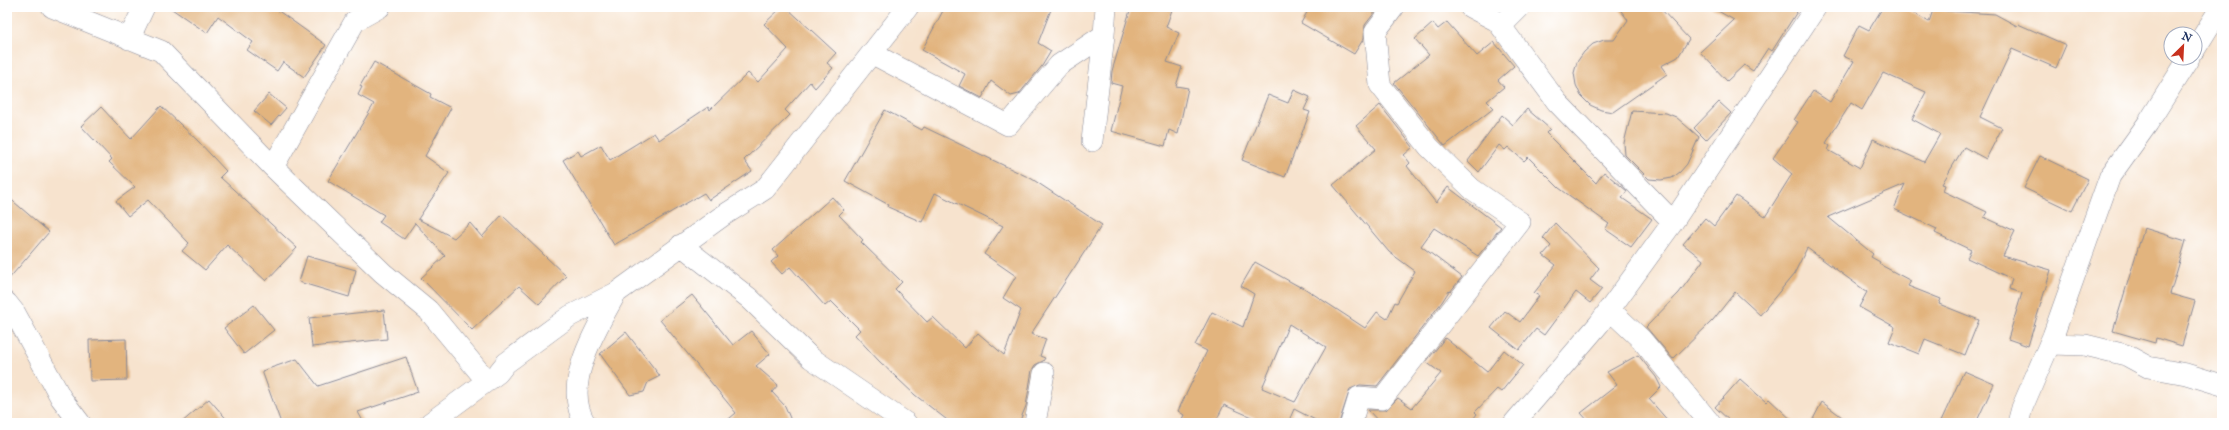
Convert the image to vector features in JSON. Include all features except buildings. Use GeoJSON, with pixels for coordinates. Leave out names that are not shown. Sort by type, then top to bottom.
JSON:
{"type":"FeatureCollection","features":[{"type":"Feature","properties":{"kind":"street"},"geometry":{"type":"LineString","coordinates":[[52,7],[161,51],[273,167],[383,273],[428,310],[486,380]]}},
{"type":"Feature","properties":{"kind":"street"},"geometry":{"type":"LineString","coordinates":[[129,39],[144,7]]}},
{"type":"Feature","properties":{"kind":"street"},"geometry":{"type":"LineString","coordinates":[[273,167],[355,21],[380,7]]}},
{"type":"Feature","properties":{"kind":"street"},"geometry":{"type":"LineString","coordinates":[[430,423],[570,316],[616,293],[721,217],[765,189],[873,54],[908,7]]}},
{"type":"Feature","properties":{"kind":"street"},"geometry":{"type":"LineString","coordinates":[[1092,141],[1106,7]]}},
{"type":"Feature","properties":{"kind":"street"},"geometry":{"type":"LineString","coordinates":[[1351,423],[1359,397],[1382,399],[1520,222],[1472,189],[1434,152],[1380,85],[1375,32],[1394,7]]}},
{"type":"Feature","properties":{"kind":"street"},"geometry":{"type":"LineString","coordinates":[[1470,7],[1495,18],[1557,102],[1673,222]]}},
{"type":"Feature","properties":{"kind":"street"},"geometry":{"type":"LineString","coordinates":[[1495,18],[1520,7]]}},
{"type":"Feature","properties":{"kind":"street"},"geometry":{"type":"LineString","coordinates":[[1514,423],[1609,309],[1673,222],[1816,7]]}},
{"type":"Feature","properties":{"kind":"street"},"geometry":{"type":"LineString","coordinates":[[2203,35],[2221,7]]}},
{"type":"Feature","properties":{"kind":"street"},"geometry":{"type":"LineString","coordinates":[[873,54],[1008,125],[1059,65],[1104,35]]}},
{"type":"Feature","properties":{"kind":"street"},"geometry":{"type":"LineString","coordinates":[[2018,423],[2022,408],[2050,344],[2110,176],[2148,123],[2184,66]]}},
{"type":"Feature","properties":{"kind":"street"},"geometry":{"type":"LineString","coordinates":[[681,245],[749,298],[811,358],[906,423]]}},
{"type":"Feature","properties":{"kind":"street"},"geometry":{"type":"LineString","coordinates":[[585,423],[581,416],[576,380],[592,335],[616,293]]}},
{"type":"Feature","properties":{"kind":"street"},"geometry":{"type":"LineString","coordinates":[[7,303],[15,313],[61,398],[80,423]]}},
{"type":"Feature","properties":{"kind":"street"},"geometry":{"type":"LineString","coordinates":[[1609,309],[1641,339],[1710,423]]}},
{"type":"Feature","properties":{"kind":"street"},"geometry":{"type":"LineString","coordinates":[[2050,344],[2092,347],[2126,355],[2148,367],[2186,374],[2222,385]]}},
{"type":"Feature","properties":{"kind":"street"},"geometry":{"type":"LineString","coordinates":[[1035,423],[1044,373]]}}]}
